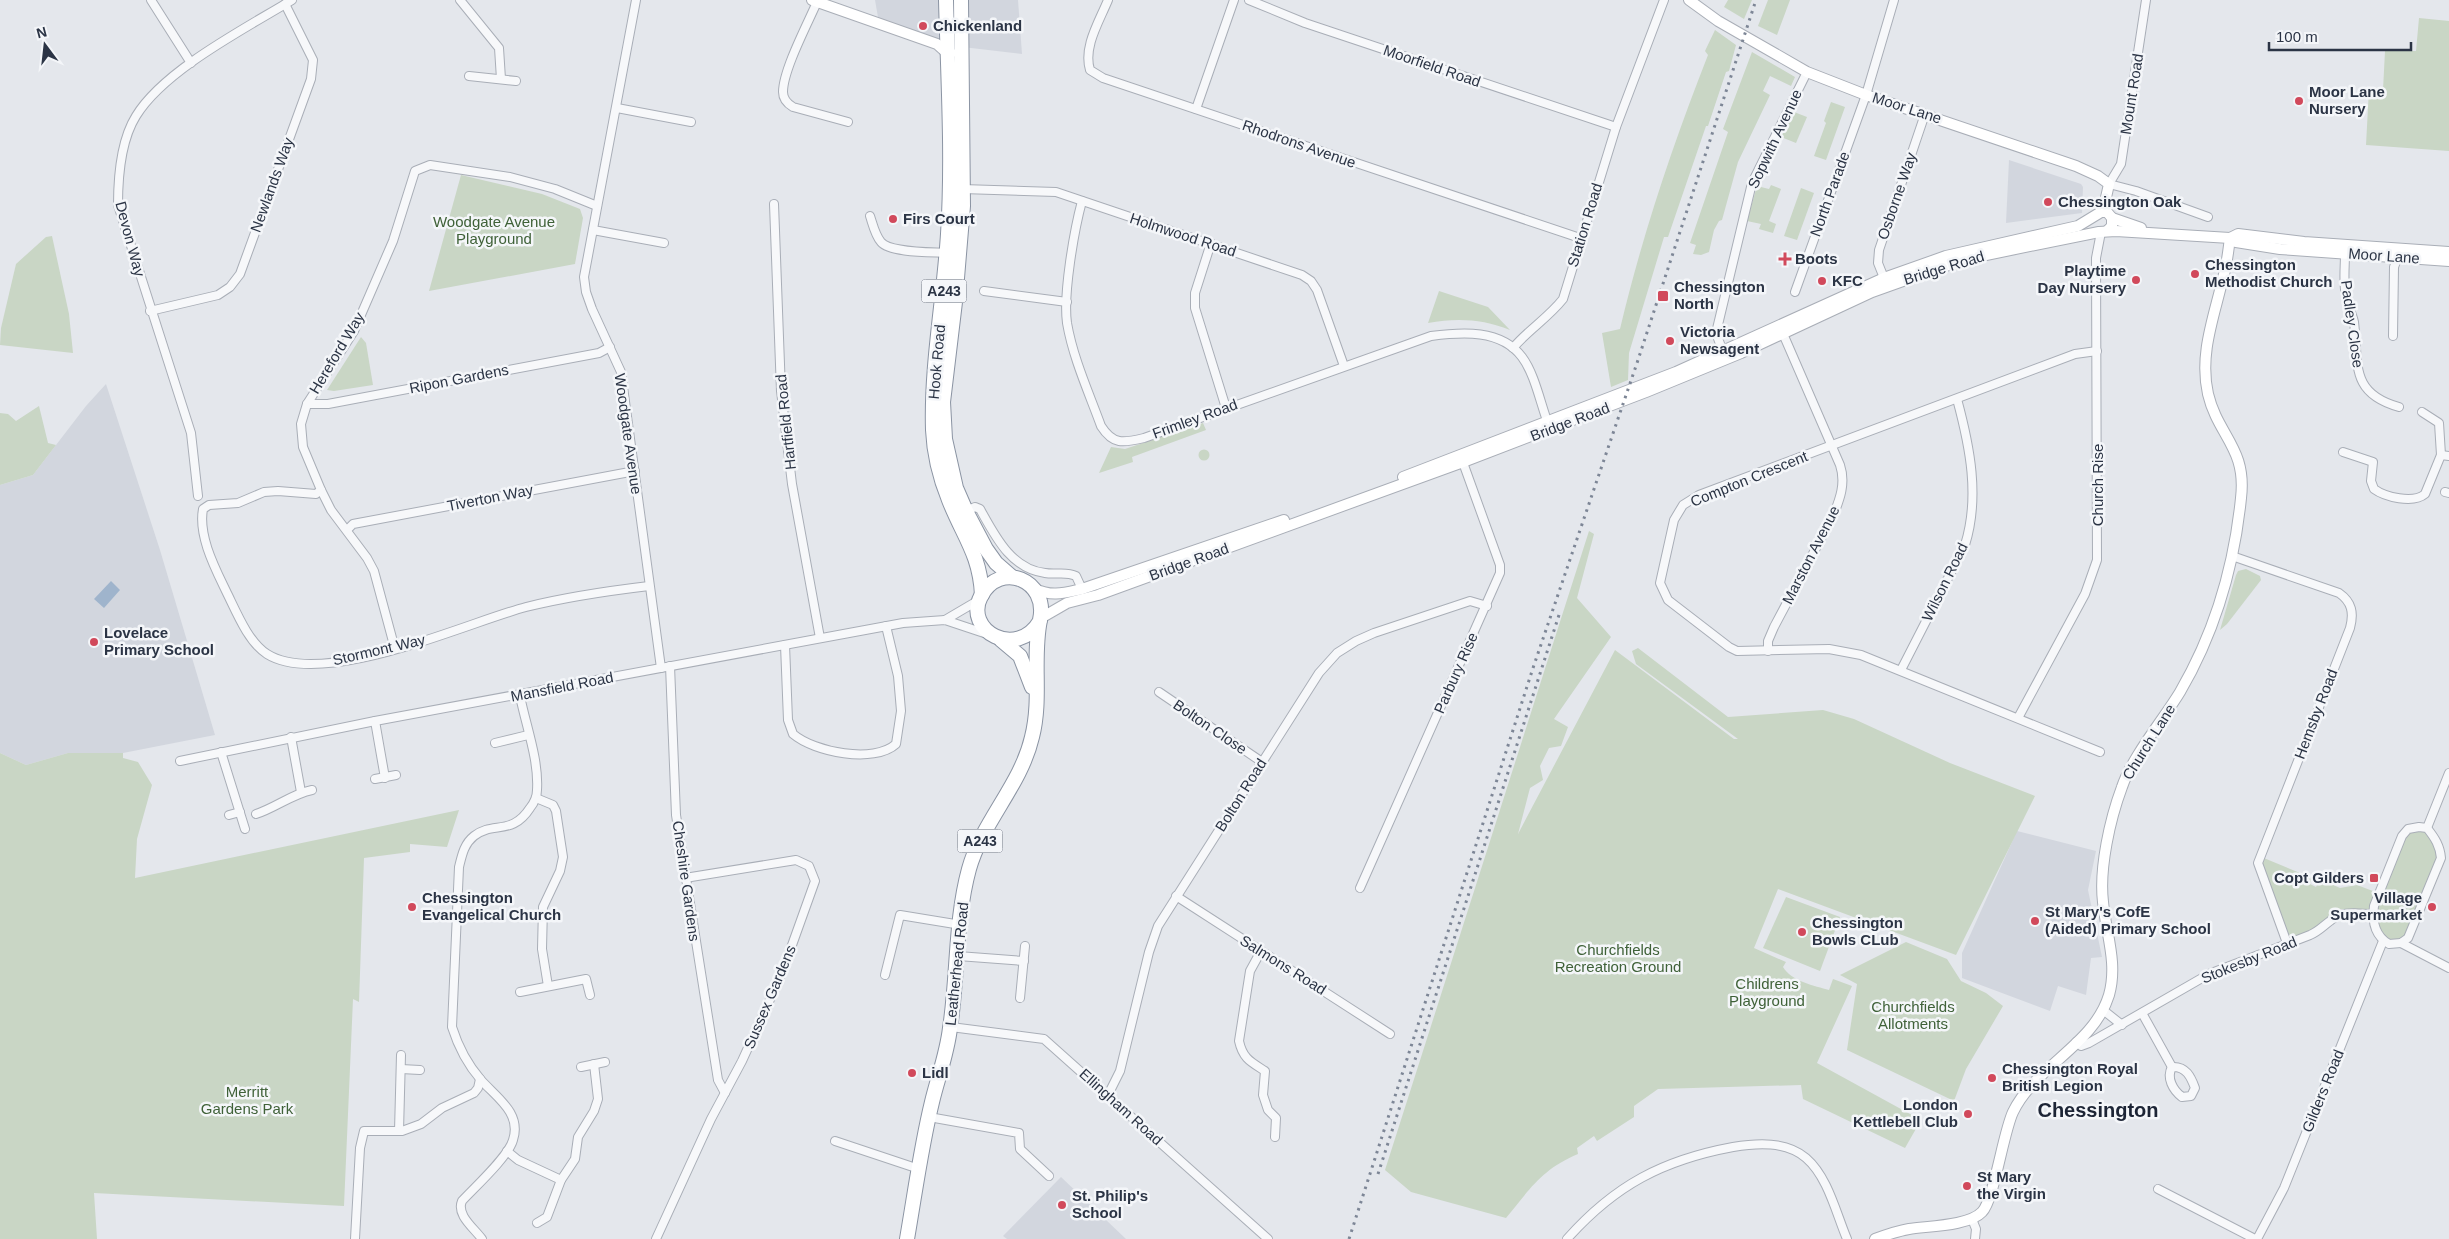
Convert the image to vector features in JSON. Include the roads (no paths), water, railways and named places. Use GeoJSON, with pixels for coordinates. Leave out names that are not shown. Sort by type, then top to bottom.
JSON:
{"type":"FeatureCollection","features":[{"type":"Feature","properties":{"kind":"highway","name":"Hook Road"},"geometry":{"type":"LineString","coordinates":[[946,0],[950,190],[947,253],[933,385],[933,432],[940,472],[949,500],[979,566],[981,598]]}},
{"type":"Feature","properties":{"kind":"highway","name":"Hook Road"},"geometry":{"type":"LineString","coordinates":[[961,0],[960,109],[962,188],[956,302],[943,402],[949,465],[956,488],[986,550],[996,563],[1012,577]]}},
{"type":"Feature","properties":{"kind":"highway"},"geometry":{"type":"LineString","coordinates":[[981,598],[989,585],[1000,579],[1012,577]]}},
{"type":"Feature","properties":{"kind":"highway","name":"A243"},"geometry":{"type":"LineString","coordinates":[[1012,577],[1028,583],[1035,589],[1040,599],[1040,620],[1036,653],[1038,685],[1035,700]]}},
{"type":"Feature","properties":{"kind":"highway","name":"A243"},"geometry":{"type":"LineString","coordinates":[[981,598],[980,621],[1020,656],[1027,668],[1035,700]]}},
{"type":"Feature","properties":{"kind":"highway"},"geometry":{"type":"LineString","coordinates":[[998,638],[1020,640],[1035,629],[1040,620]]}},
{"type":"Feature","properties":{"kind":"highway","name":"Leatherhead Road"},"geometry":{"type":"LineString","coordinates":[[907,1239],[929,1117],[950,1027],[969,868],[979,843],[1008,794],[1027,752],[1032,736],[1035,700]]}},
{"type":"Feature","properties":{"kind":"street"},"geometry":{"type":"LineString","coordinates":[[151,0],[191,63]]}},
{"type":"Feature","properties":{"kind":"street"},"geometry":{"type":"LineString","coordinates":[[460,0],[499,48],[501,79]]}},
{"type":"Feature","properties":{"kind":"street","name":"Woodgate Avenue"},"geometry":{"type":"LineString","coordinates":[[636,0],[584,276],[586,292],[621,372],[660,668]]}},
{"type":"Feature","properties":{"kind":"street","name":"Rhodrons Avenue"},"geometry":{"type":"LineString","coordinates":[[1108,0],[1088,48],[1087,59],[1090,70],[1103,78],[1580,238]]}},
{"type":"Feature","properties":{"kind":"street"},"geometry":{"type":"LineString","coordinates":[[1196,109],[1234,0]]}},
{"type":"Feature","properties":{"kind":"street","name":"Moorfield Road"},"geometry":{"type":"LineString","coordinates":[[1250,0],[1306,23],[1616,127]]}},
{"type":"Feature","properties":{"kind":"street","name":"Station Road"},"geometry":{"type":"LineString","coordinates":[[1512,348],[1524,335],[1552,313],[1563,299],[1580,238],[1616,127],[1664,0]]}},
{"type":"Feature","properties":{"kind":"street","name":"Moor Lane"},"geometry":{"type":"LineString","coordinates":[[1690,0],[1718,21],[1807,72],[1866,95],[2082,168],[2109,184]]}},
{"type":"Feature","properties":{"kind":"street","name":"North Parade"},"geometry":{"type":"LineString","coordinates":[[1795,292],[1866,95],[1894,0]]}},
{"type":"Feature","properties":{"kind":"street","name":"Mount Road"},"geometry":{"type":"LineString","coordinates":[[2109,184],[2122,164],[2146,0]]}},
{"type":"Feature","properties":{"kind":"street"},"geometry":{"type":"LineString","coordinates":[[848,122],[793,108],[786,102],[783,92],[789,69],[814,1],[937,44],[947,53],[962,54]]}},
{"type":"Feature","properties":{"kind":"street","name":"Devon Way"},"geometry":{"type":"LineString","coordinates":[[198,496],[191,433],[173,374],[150,311],[118,205],[118,185],[128,134],[136,116],[153,94],[191,63],[288,2]]}},
{"type":"Feature","properties":{"kind":"street","name":"Newlands Way"},"geometry":{"type":"LineString","coordinates":[[150,311],[218,295],[230,287],[240,274],[311,79],[313,60],[288,2]]}},
{"type":"Feature","properties":{"kind":"street","name":"Sopwith Avenue"},"geometry":{"type":"LineString","coordinates":[[1723,352],[1716,333],[1752,183],[1807,72]]}},
{"type":"Feature","properties":{"kind":"street"},"geometry":{"type":"LineString","coordinates":[[469,76],[516,81]]}},
{"type":"Feature","properties":{"kind":"street"},"geometry":{"type":"LineString","coordinates":[[617,108],[691,122]]}},
{"type":"Feature","properties":{"kind":"street","name":"Osborne Way"},"geometry":{"type":"LineString","coordinates":[[1884,278],[1878,263],[1879,250],[1925,114]]}},
{"type":"Feature","properties":{"kind":"street","name":"Hereford Way"},"geometry":{"type":"LineString","coordinates":[[395,649],[374,571],[347,530],[331,510],[303,447],[301,424],[307,404],[354,331],[393,241],[415,172],[430,165],[510,177],[555,189],[597,206]]}},
{"type":"Feature","properties":{"kind":"street"},"geometry":{"type":"LineString","coordinates":[[2103,211],[2109,184],[2136,191],[2208,217]]}},
{"type":"Feature","properties":{"kind":"street","name":"Holmwood Road"},"geometry":{"type":"LineString","coordinates":[[962,188],[1043,190],[1211,243],[1302,275],[1311,281],[1317,290],[1344,366]]}},
{"type":"Feature","properties":{"kind":"street","name":"Frimley Road"},"geometry":{"type":"LineString","coordinates":[[1082,202],[1076,226],[1067,302],[1067,323],[1074,350],[1101,426],[1108,436],[1117,441],[1128,442],[1344,366],[1439,335],[1482,335],[1501,340],[1512,348]]}},
{"type":"Feature","properties":{"kind":"street","name":"Hartfield Road"},"geometry":{"type":"LineString","coordinates":[[774,204],[781,391],[792,484],[820,638]]}},
{"type":"Feature","properties":{"kind":"street"},"geometry":{"type":"LineString","coordinates":[[2103,211],[2112,218],[2112,226],[2103,232],[2093,226],[2093,218],[2096,214],[2103,211]]}},
{"type":"Feature","properties":{"kind":"street"},"geometry":{"type":"LineString","coordinates":[[870,216],[882,244],[891,248],[947,253]]}},
{"type":"Feature","properties":{"kind":"street","name":"Bridge Road"},"geometry":{"type":"LineString","coordinates":[[1040,620],[1067,603],[1098,595],[1742,353],[1773,337],[1780,330],[1884,278],[1946,256],[1995,243],[2078,226],[2093,218]]}},
{"type":"Feature","properties":{"kind":"street","name":"Moor Lane"},"geometry":{"type":"LineString","coordinates":[[2112,218],[2130,226],[2166,234]]}},
{"type":"Feature","properties":{"kind":"street"},"geometry":{"type":"LineString","coordinates":[[593,230],[664,243]]}},
{"type":"Feature","properties":{"kind":"street","name":"Moor Lane"},"geometry":{"type":"LineString","coordinates":[[2103,232],[2230,238],[2236,242],[2273,248],[2345,254],[2449,252]]}},
{"type":"Feature","properties":{"kind":"street","name":"Bridge Road"},"geometry":{"type":"LineString","coordinates":[[1549,426],[1723,352],[1872,292],[1942,267],[1986,255],[2103,232]]}},
{"type":"Feature","properties":{"kind":"street","name":"Church Rise"},"geometry":{"type":"LineString","coordinates":[[2018,718],[2085,594],[2097,560],[2096,258],[2103,232]]}},
{"type":"Feature","properties":{"kind":"street","name":"Moor Lane"},"geometry":{"type":"LineString","coordinates":[[2230,238],[2238,234],[2400,253],[2449,261]]}},
{"type":"Feature","properties":{"kind":"street","name":"Church Lane"},"geometry":{"type":"LineString","coordinates":[[1972,1219],[1982,1213],[1986,1207],[2006,1129],[2020,1100],[2039,1077],[2092,1027],[2103,1010],[2110,991],[2113,957],[2103,905],[2101,881],[2114,812],[2122,785],[2182,688],[2209,633],[2221,602],[2232,556],[2243,479],[2242,466],[2212,407],[2206,377],[2208,339],[2223,281],[2230,238]]}},
{"type":"Feature","properties":{"kind":"street"},"geometry":{"type":"LineString","coordinates":[[1211,243],[1195,293],[1195,308],[1226,408]]}},
{"type":"Feature","properties":{"kind":"street"},"geometry":{"type":"LineString","coordinates":[[2393,336],[2394,267],[2400,253]]}},
{"type":"Feature","properties":{"kind":"street","name":"Padley Close"},"geometry":{"type":"LineString","coordinates":[[2345,254],[2345,290],[2354,323],[2357,372],[2369,392]]}},
{"type":"Feature","properties":{"kind":"street"},"geometry":{"type":"LineString","coordinates":[[984,291],[1067,302]]}},
{"type":"Feature","properties":{"kind":"street","name":"Marston Avenue"},"geometry":{"type":"LineString","coordinates":[[1768,651],[1768,641],[1774,627],[1840,499],[1843,474],[1780,330]]}},
{"type":"Feature","properties":{"kind":"street"},"geometry":{"type":"LineString","coordinates":[[1773,337],[1778,344],[1788,347]]}},
{"type":"Feature","properties":{"kind":"street","name":"Ripon Gardens"},"geometry":{"type":"LineString","coordinates":[[307,404],[328,404],[599,353],[610,347]]}},
{"type":"Feature","properties":{"kind":"street"},"geometry":{"type":"LineString","coordinates":[[1512,348],[1522,358],[1549,426]]}},
{"type":"Feature","properties":{"kind":"street","name":"Compton Crescent"},"geometry":{"type":"LineString","coordinates":[[2097,351],[2075,354],[1957,400],[1699,495],[1683,506],[1674,520],[1660,583],[1664,596],[1729,647],[1737,651],[1829,649],[1849,652],[1900,670],[2100,752]]}},
{"type":"Feature","properties":{"kind":"street"},"geometry":{"type":"LineString","coordinates":[[2361,398],[2369,392],[2376,399],[2399,407]]}},
{"type":"Feature","properties":{"kind":"street","name":"Wilson Road"},"geometry":{"type":"LineString","coordinates":[[1900,670],[1965,545],[1970,529],[1972,514],[1970,452],[1957,400]]}},
{"type":"Feature","properties":{"kind":"street"},"geometry":{"type":"LineString","coordinates":[[2343,452],[2373,462],[2371,481],[2374,489],[2386,494],[2415,498],[2422,497],[2430,486],[2445,456],[2439,423],[2422,412]]}},
{"type":"Feature","properties":{"kind":"street","name":"Bridge Road"},"geometry":{"type":"LineString","coordinates":[[1035,589],[1059,595],[1082,589],[1462,458]]}},
{"type":"Feature","properties":{"kind":"street","name":"Parbury Rise"},"geometry":{"type":"LineString","coordinates":[[1360,888],[1499,577],[1500,569],[1462,458]]}},
{"type":"Feature","properties":{"kind":"street","name":"Tiverton Way"},"geometry":{"type":"LineString","coordinates":[[347,530],[353,524],[635,471]]}},
{"type":"Feature","properties":{"kind":"street","name":"Stormont Way"},"geometry":{"type":"LineString","coordinates":[[321,490],[316,494],[278,491],[264,492],[238,503],[209,505],[203,509],[202,520],[205,537],[217,572],[235,610],[258,648],[268,655],[306,664],[352,659],[395,649],[540,604],[582,595],[649,586]]}},
{"type":"Feature","properties":{"kind":"street"},"geometry":{"type":"LineString","coordinates":[[966,511],[975,507],[980,509],[998,541],[1019,564],[1046,574],[1071,574],[1076,576],[1082,589]]}},
{"type":"Feature","properties":{"kind":"street","name":"Hemsby Road"},"geometry":{"type":"LineString","coordinates":[[2232,556],[2339,593],[2345,597],[2352,610],[2350,628],[2258,863],[2287,944]]}},
{"type":"Feature","properties":{"kind":"street","name":"Mansfield Road"},"geometry":{"type":"LineString","coordinates":[[945,620],[981,598]]}},
{"type":"Feature","properties":{"kind":"street","name":"Bolton Road"},"geometry":{"type":"LineString","coordinates":[[1108,1095],[1120,1071],[1147,962],[1158,926],[1319,673],[1336,653],[1374,633],[1467,602],[1473,601],[1487,606]]}},
{"type":"Feature","properties":{"kind":"street","name":"Mansfield Road"},"geometry":{"type":"LineString","coordinates":[[180,761],[291,737],[520,696],[886,626],[945,620],[998,638]]}},
{"type":"Feature","properties":{"kind":"street"},"geometry":{"type":"LineString","coordinates":[[785,645],[788,720],[789,728],[793,734],[820,749],[836,753],[882,753],[896,744],[901,711],[898,676],[886,626]]}},
{"type":"Feature","properties":{"kind":"street","name":"Cheshire Gardens"},"geometry":{"type":"LineString","coordinates":[[670,666],[676,815],[718,1080],[725,1093]]}},
{"type":"Feature","properties":{"kind":"street","name":"Bolton Close"},"geometry":{"type":"LineString","coordinates":[[1159,692],[1262,762]]}},
{"type":"Feature","properties":{"kind":"street"},"geometry":{"type":"LineString","coordinates":[[482,1239],[461,1214],[459,1207],[462,1201],[507,1151],[514,1139],[513,1119],[509,1109],[480,1079],[461,1051],[452,1027],[460,866],[463,851],[473,837],[479,832],[513,825],[526,814],[536,798],[537,779],[520,696]]}},
{"type":"Feature","properties":{"kind":"street"},"geometry":{"type":"LineString","coordinates":[[375,721],[385,778]]}},
{"type":"Feature","properties":{"kind":"street"},"geometry":{"type":"LineString","coordinates":[[495,742],[528,735]]}},
{"type":"Feature","properties":{"kind":"street"},"geometry":{"type":"LineString","coordinates":[[291,737],[301,792]]}},
{"type":"Feature","properties":{"kind":"street"},"geometry":{"type":"LineString","coordinates":[[221,752],[245,829]]}},
{"type":"Feature","properties":{"kind":"street"},"geometry":{"type":"LineString","coordinates":[[2428,828],[2449,773]]}},
{"type":"Feature","properties":{"kind":"street"},"geometry":{"type":"LineString","coordinates":[[375,780],[396,775]]}},
{"type":"Feature","properties":{"kind":"street"},"geometry":{"type":"LineString","coordinates":[[256,814],[276,807],[301,792],[312,790]]}},
{"type":"Feature","properties":{"kind":"street"},"geometry":{"type":"LineString","coordinates":[[536,798],[553,805],[556,811],[563,858],[560,871],[543,907],[542,949],[548,986]]}},
{"type":"Feature","properties":{"kind":"street"},"geometry":{"type":"LineString","coordinates":[[229,815],[240,812]]}},
{"type":"Feature","properties":{"kind":"street"},"geometry":{"type":"LineString","coordinates":[[2428,828],[2445,858],[2408,938],[2401,943],[2389,944],[2377,933],[2373,914],[2374,906],[2402,836],[2408,829],[2428,828]]}},
{"type":"Feature","properties":{"kind":"street","name":"Sussex Gardens"},"geometry":{"type":"LineString","coordinates":[[656,1239],[782,973],[815,882],[809,866],[796,860],[685,878]]}},
{"type":"Feature","properties":{"kind":"street","name":"Salmons Road"},"geometry":{"type":"LineString","coordinates":[[1176,896],[1390,1034]]}},
{"type":"Feature","properties":{"kind":"street","name":"Stokesby Road"},"geometry":{"type":"LineString","coordinates":[[2076,1042],[2081,1046],[2085,1046],[2209,974],[2321,930],[2338,916],[2348,913],[2373,914]]}},
{"type":"Feature","properties":{"kind":"street"},"geometry":{"type":"LineString","coordinates":[[885,975],[900,915],[961,925]]}},
{"type":"Feature","properties":{"kind":"street","name":"Gilders Road"},"geometry":{"type":"LineString","coordinates":[[2256,1239],[2284,1188],[2384,941]]}},
{"type":"Feature","properties":{"kind":"street"},"geometry":{"type":"LineString","coordinates":[[2401,943],[2449,968]]}},
{"type":"Feature","properties":{"kind":"street"},"geometry":{"type":"LineString","coordinates":[[1020,998],[1025,946]]}},
{"type":"Feature","properties":{"kind":"street"},"geometry":{"type":"LineString","coordinates":[[1261,951],[1250,971],[1239,1041],[1241,1050],[1249,1062],[1265,1071],[1263,1095],[1268,1110],[1276,1118],[1275,1137]]}},
{"type":"Feature","properties":{"kind":"street"},"geometry":{"type":"LineString","coordinates":[[958,956],[1024,960]]}},
{"type":"Feature","properties":{"kind":"street"},"geometry":{"type":"LineString","coordinates":[[520,992],[586,979],[590,995]]}},
{"type":"Feature","properties":{"kind":"street"},"geometry":{"type":"LineString","coordinates":[[2103,1010],[2122,1025]]}},
{"type":"Feature","properties":{"kind":"street"},"geometry":{"type":"LineString","coordinates":[[2142,1013],[2172,1067]]}},
{"type":"Feature","properties":{"kind":"street","name":"Ellingham Road"},"geometry":{"type":"LineString","coordinates":[[950,1027],[1044,1039],[1268,1239]]}},
{"type":"Feature","properties":{"kind":"street"},"geometry":{"type":"LineString","coordinates":[[399,1130],[400,1055]]}},
{"type":"Feature","properties":{"kind":"street"},"geometry":{"type":"LineString","coordinates":[[581,1067],[605,1062]]}},
{"type":"Feature","properties":{"kind":"street"},"geometry":{"type":"LineString","coordinates":[[537,1223],[547,1217],[561,1180],[575,1159],[578,1137],[596,1105],[598,1092],[594,1064]]}},
{"type":"Feature","properties":{"kind":"street"},"geometry":{"type":"LineString","coordinates":[[401,1069],[420,1070]]}},
{"type":"Feature","properties":{"kind":"street"},"geometry":{"type":"LineString","coordinates":[[355,1239],[362,1135],[367,1130],[399,1130],[421,1124],[442,1108],[468,1098],[478,1088],[480,1079]]}},
{"type":"Feature","properties":{"kind":"street"},"geometry":{"type":"LineString","coordinates":[[929,1117],[1019,1133],[1020,1149],[1050,1176]]}},
{"type":"Feature","properties":{"kind":"street"},"geometry":{"type":"LineString","coordinates":[[835,1142],[919,1169]]}},
{"type":"Feature","properties":{"kind":"street"},"geometry":{"type":"LineString","coordinates":[[1567,1239],[1607,1200],[1660,1167],[1696,1154],[1746,1145],[1770,1144],[1791,1149],[1805,1157],[1816,1167],[1847,1239]]}},
{"type":"Feature","properties":{"kind":"street"},"geometry":{"type":"LineString","coordinates":[[507,1151],[524,1163],[561,1180]]}},
{"type":"Feature","properties":{"kind":"street"},"geometry":{"type":"LineString","coordinates":[[2158,1188],[2256,1239]]}},
{"type":"Feature","properties":{"kind":"street"},"geometry":{"type":"LineString","coordinates":[[1875,1239],[1906,1229],[1972,1219],[1976,1229],[1975,1239]]}},
{"type":"Feature","properties":{"kind":"water"},"geometry":{"type":"Polygon","coordinates":[[[111,581],[120,590],[104,608],[94,599],[111,581]]]}},
{"type":"Feature","properties":{"kind":"railway"},"geometry":{"type":"LineString","coordinates":[[1349,1239],[1533,668],[1637,363],[1756,0]]}},
{"type":"Feature","properties":{"kind":"railway"},"geometry":{"type":"LineString","coordinates":[[1378,1174],[1559,615]]}},
{"type":"Feature","properties":{"kind":"place","name":"Chickenland"},"geometry":{"type":"Point","coordinates":[923,26]}},
{"type":"Feature","properties":{"kind":"place","name":"Moor Lane Nursery"},"geometry":{"type":"Point","coordinates":[2299,101]}},
{"type":"Feature","properties":{"kind":"place","name":"Chessington Oak"},"geometry":{"type":"Point","coordinates":[2048,202]}},
{"type":"Feature","properties":{"kind":"place","name":"Firs Court"},"geometry":{"type":"Point","coordinates":[893,219]}},
{"type":"Feature","properties":{"kind":"place","name":"Boots"},"geometry":{"type":"Point","coordinates":[1785,259]}},
{"type":"Feature","properties":{"kind":"place","name":"Chessington Methodist Church"},"geometry":{"type":"Point","coordinates":[2195,274]}},
{"type":"Feature","properties":{"kind":"place","name":"Playtime Day Nursery"},"geometry":{"type":"Point","coordinates":[2136,280]}},
{"type":"Feature","properties":{"kind":"place","name":"KFC"},"geometry":{"type":"Point","coordinates":[1822,281]}},
{"type":"Feature","properties":{"kind":"place","name":"Chessington North"},"geometry":{"type":"Point","coordinates":[1663,296]}},
{"type":"Feature","properties":{"kind":"place","name":"Victoria Newsagent"},"geometry":{"type":"Point","coordinates":[1670,341]}},
{"type":"Feature","properties":{"kind":"place","name":"Lovelace Primary School"},"geometry":{"type":"Point","coordinates":[94,642]}},
{"type":"Feature","properties":{"kind":"place","name":"Copt Gilders"},"geometry":{"type":"Point","coordinates":[2374,878]}},
{"type":"Feature","properties":{"kind":"place","name":"Chessington Evangelical Church"},"geometry":{"type":"Point","coordinates":[412,907]}},
{"type":"Feature","properties":{"kind":"place","name":"Village Supermarket"},"geometry":{"type":"Point","coordinates":[2432,907]}},
{"type":"Feature","properties":{"kind":"place","name":"St Mary's CofE (Aided) Primary School"},"geometry":{"type":"Point","coordinates":[2035,921]}},
{"type":"Feature","properties":{"kind":"place","name":"Chessington Bowls CLub"},"geometry":{"type":"Point","coordinates":[1802,932]}},
{"type":"Feature","properties":{"kind":"place","name":"Lidl"},"geometry":{"type":"Point","coordinates":[912,1073]}},
{"type":"Feature","properties":{"kind":"place","name":"Chessington Royal British Legion"},"geometry":{"type":"Point","coordinates":[1992,1078]}},
{"type":"Feature","properties":{"kind":"place","name":"London Kettlebell Club"},"geometry":{"type":"Point","coordinates":[1968,1114]}},
{"type":"Feature","properties":{"kind":"place","name":"St Mary the Virgin"},"geometry":{"type":"Point","coordinates":[1967,1186]}},
{"type":"Feature","properties":{"kind":"place","name":"St. Philip's School"},"geometry":{"type":"Point","coordinates":[1062,1205]}},
{"type":"Feature","properties":{"kind":"district","name":"Chessington"},"geometry":{"type":"Point","coordinates":[2098,1110]}},
{"type":"Feature","properties":{"kind":"park label","name":"Woodgate Avenue Playground"},"geometry":{"type":"Point","coordinates":[494,230]}},
{"type":"Feature","properties":{"kind":"park label","name":"Churchfields Recreation Ground"},"geometry":{"type":"Point","coordinates":[1618,958]}},
{"type":"Feature","properties":{"kind":"park label","name":"Childrens Playground"},"geometry":{"type":"Point","coordinates":[1767,992]}},
{"type":"Feature","properties":{"kind":"park label","name":"Churchfields Allotments"},"geometry":{"type":"Point","coordinates":[1913,1016]}},
{"type":"Feature","properties":{"kind":"park label","name":"Merritt Gardens Park"},"geometry":{"type":"Point","coordinates":[247,1100]}}]}
